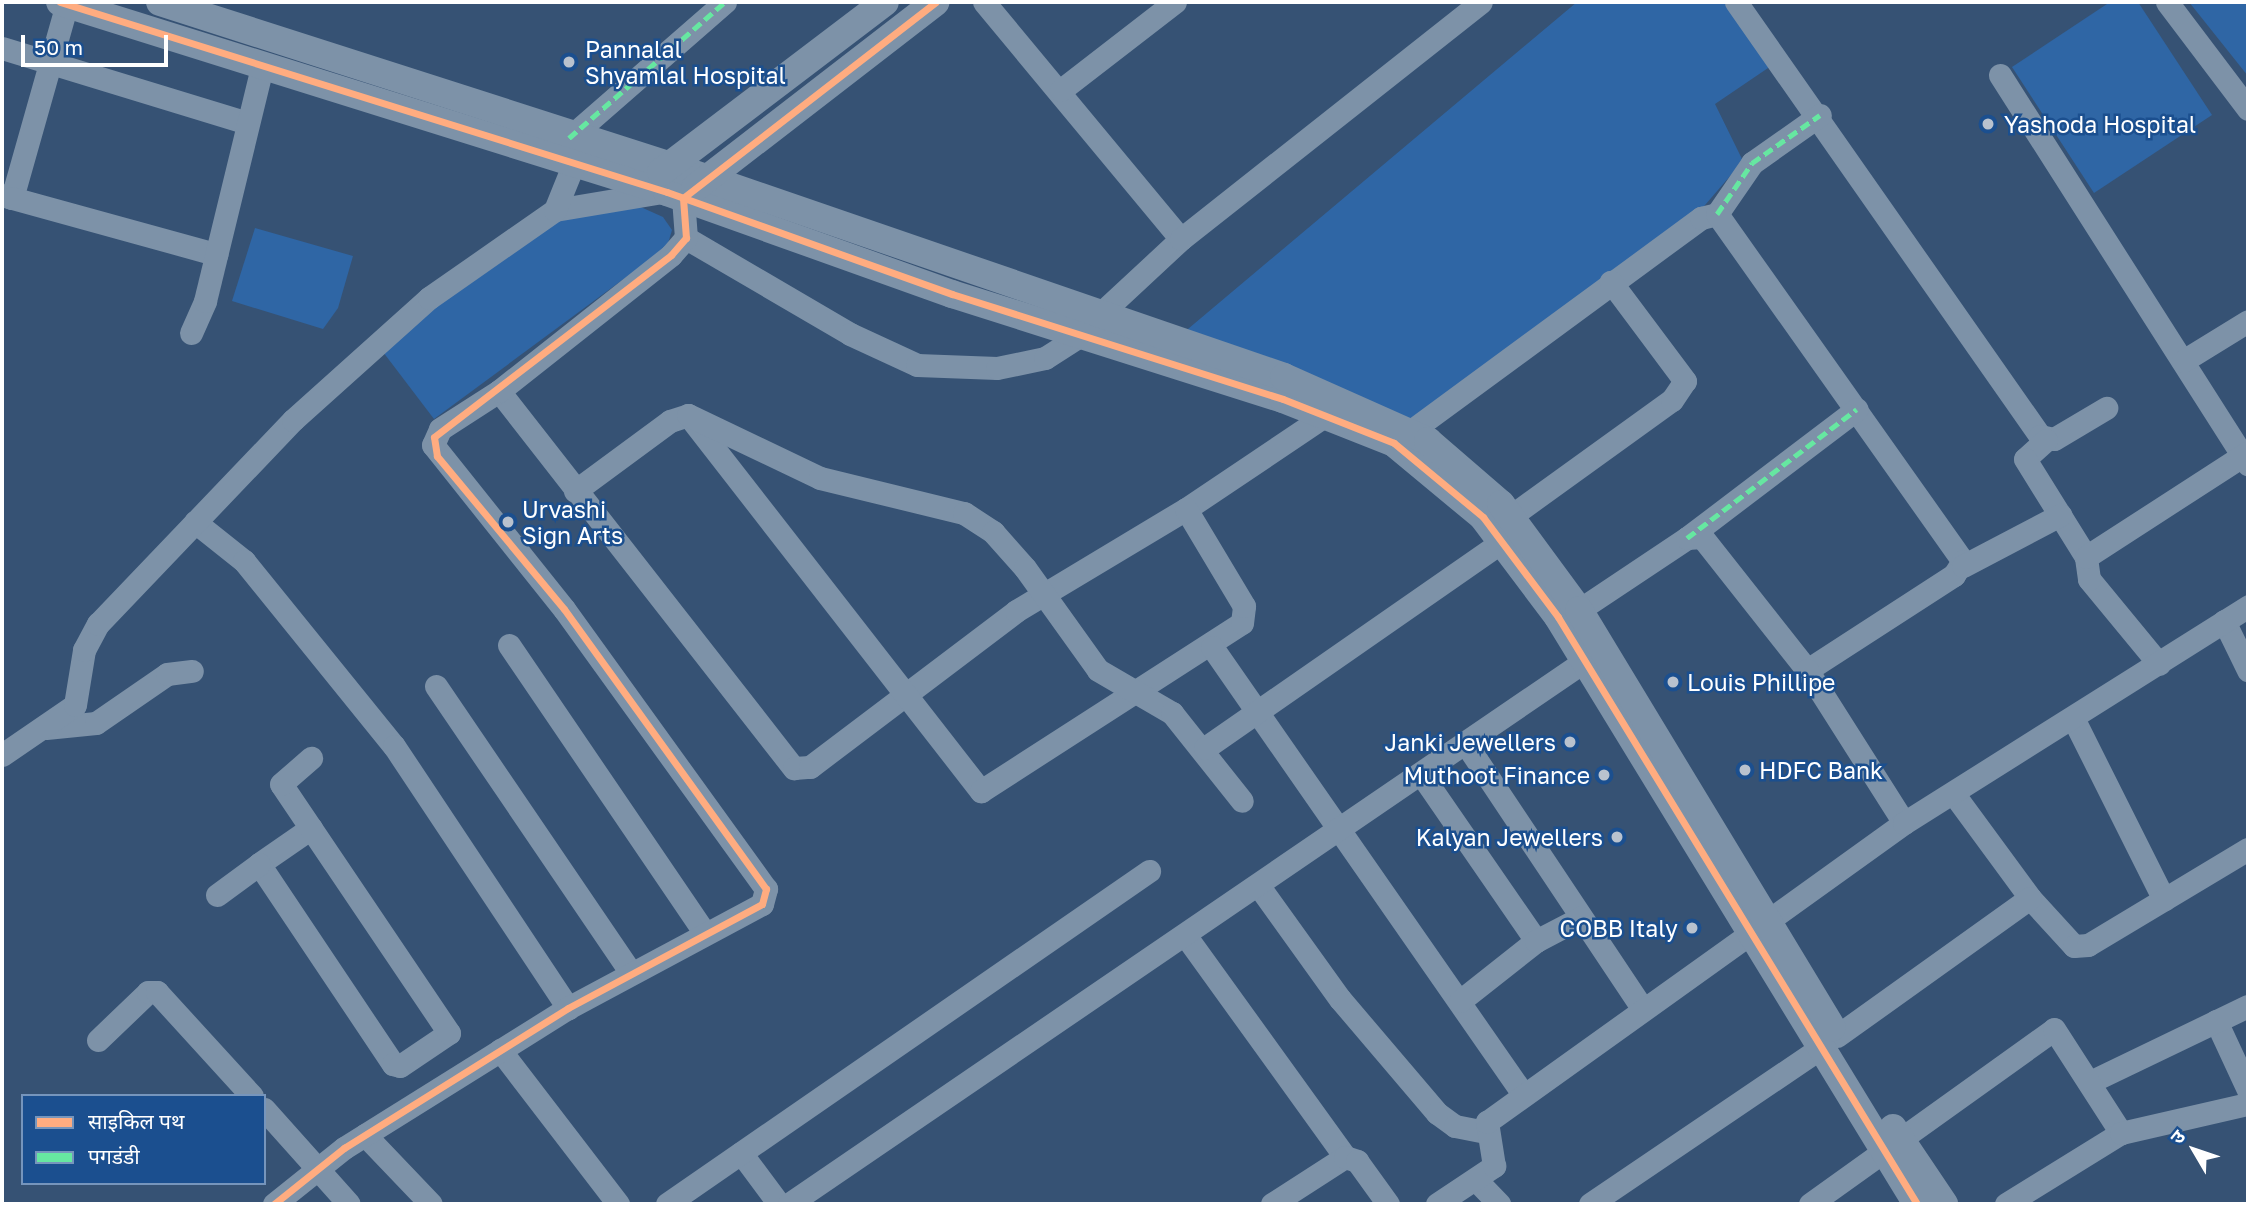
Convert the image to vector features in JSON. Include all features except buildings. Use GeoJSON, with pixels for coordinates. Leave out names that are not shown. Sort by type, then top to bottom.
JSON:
{"type":"FeatureCollection","features":[{"type":"Feature","properties":{"kind":"street"},"geometry":{"type":"LineString","coordinates":[[160,2],[674,185],[1089,326],[1411,430],[1507,529],[1579,610],[1760,926],[1894,1148],[1917,1204]]}},
{"type":"Feature","properties":{"kind":"street"},"geometry":{"type":"LineString","coordinates":[[555,209],[575,148],[725,2]]}},
{"type":"Feature","properties":{"kind":"street"},"geometry":{"type":"LineString","coordinates":[[216,254],[7,197],[54,62],[64,3],[262,68],[575,148],[640,184],[674,185],[885,2]]}},
{"type":"Feature","properties":{"kind":"street"},"geometry":{"type":"LineString","coordinates":[[2,755],[75,705],[84,650],[98,624],[293,420],[429,299],[555,209],[707,179],[936,2]]}},
{"type":"Feature","properties":{"kind":"street"},"geometry":{"type":"LineString","coordinates":[[984,2],[1061,90],[1181,239]]}},
{"type":"Feature","properties":{"kind":"street"},"geometry":{"type":"LineString","coordinates":[[1061,90],[1175,2]]}},
{"type":"Feature","properties":{"kind":"street"},"geometry":{"type":"LineString","coordinates":[[674,185],[686,238],[850,334],[918,365],[997,368],[1045,358],[1089,326],[1181,239],[1481,2]]}},
{"type":"Feature","properties":{"kind":"street"},"geometry":{"type":"LineString","coordinates":[[1736,2],[1820,115],[2046,440]]}},
{"type":"Feature","properties":{"kind":"street"},"geometry":{"type":"LineString","coordinates":[[2167,2],[2248,109]]}},
{"type":"Feature","properties":{"kind":"street"},"geometry":{"type":"LineString","coordinates":[[2,48],[247,123]]}},
{"type":"Feature","properties":{"kind":"street"},"geometry":{"type":"LineString","coordinates":[[191,333],[216,254],[262,68]]}},
{"type":"Feature","properties":{"kind":"street"},"geometry":{"type":"LineString","coordinates":[[2000,75],[2246,458],[2086,558]]}},
{"type":"Feature","properties":{"kind":"street"},"geometry":{"type":"LineString","coordinates":[[1411,430],[1701,218],[1717,214],[1743,185],[1752,163],[1820,115]]}},
{"type":"Feature","properties":{"kind":"street"},"geometry":{"type":"LineString","coordinates":[[707,179],[1089,326]]}},
{"type":"Feature","properties":{"kind":"street"},"geometry":{"type":"LineString","coordinates":[[1717,214],[1857,409],[1963,566]]}},
{"type":"Feature","properties":{"kind":"street"},"geometry":{"type":"LineString","coordinates":[[274,1204],[318,1167],[365,1135],[568,1008],[762,904],[766,889],[564,609],[433,445],[440,429],[499,391],[686,238]]}},
{"type":"Feature","properties":{"kind":"street"},"geometry":{"type":"LineString","coordinates":[[1205,748],[1507,529],[1672,400],[1685,381],[1611,282]]}},
{"type":"Feature","properties":{"kind":"street"},"geometry":{"type":"LineString","coordinates":[[2183,361],[2248,321]]}},
{"type":"Feature","properties":{"kind":"street"},"geometry":{"type":"LineString","coordinates":[[499,391],[782,761],[810,767],[1042,595],[1186,509],[1330,405]]}},
{"type":"Feature","properties":{"kind":"street"},"geometry":{"type":"LineString","coordinates":[[1330,405],[1394,443],[1507,529],[1586,660],[1760,926]]}},
{"type":"Feature","properties":{"kind":"street"},"geometry":{"type":"LineString","coordinates":[[2106,408],[2046,440],[2025,460],[2086,558],[2089,579],[2159,664]]}},
{"type":"Feature","properties":{"kind":"street"},"geometry":{"type":"LineString","coordinates":[[1579,610],[1687,538],[1857,409]]}},
{"type":"Feature","properties":{"kind":"street"},"geometry":{"type":"LineString","coordinates":[[575,491],[670,421],[688,415],[820,478],[964,513],[993,532],[1098,670],[1172,713],[1205,748],[1242,801]]}},
{"type":"Feature","properties":{"kind":"street"},"geometry":{"type":"LineString","coordinates":[[688,415],[902,698],[981,791],[1234,633],[1244,606],[1186,509]]}},
{"type":"Feature","properties":{"kind":"street"},"geometry":{"type":"LineString","coordinates":[[1807,670],[1963,566],[2060,515]]}},
{"type":"Feature","properties":{"kind":"street"},"geometry":{"type":"LineString","coordinates":[[195,522],[244,561],[394,746],[568,1008]]}},
{"type":"Feature","properties":{"kind":"street"},"geometry":{"type":"LineString","coordinates":[[1687,538],[1709,544],[1807,670],[1903,823]]}},
{"type":"Feature","properties":{"kind":"street"},"geometry":{"type":"LineString","coordinates":[[1437,1204],[1477,1181],[1497,1156],[1485,1132],[1487,1122],[1524,1094],[1903,823],[2248,606]]}},
{"type":"Feature","properties":{"kind":"street"},"geometry":{"type":"LineString","coordinates":[[2224,621],[2248,670]]}},
{"type":"Feature","properties":{"kind":"street"},"geometry":{"type":"LineString","coordinates":[[509,645],[705,933]]}},
{"type":"Feature","properties":{"kind":"street"},"geometry":{"type":"LineString","coordinates":[[1212,647],[1336,832],[1460,1001],[1524,1094]]}},
{"type":"Feature","properties":{"kind":"street"},"geometry":{"type":"LineString","coordinates":[[789,1204],[1586,660]]}},
{"type":"Feature","properties":{"kind":"street"},"geometry":{"type":"LineString","coordinates":[[43,728],[96,723],[167,674],[192,671]]}},
{"type":"Feature","properties":{"kind":"street"},"geometry":{"type":"LineString","coordinates":[[436,685],[631,973]]}},
{"type":"Feature","properties":{"kind":"street"},"geometry":{"type":"LineString","coordinates":[[2073,718],[2164,900]]}},
{"type":"Feature","properties":{"kind":"street"},"geometry":{"type":"LineString","coordinates":[[1466,744],[1643,1009]]}},
{"type":"Feature","properties":{"kind":"street"},"geometry":{"type":"LineString","coordinates":[[259,864],[393,1064],[423,1051],[449,1033],[281,784],[311,758]]}},
{"type":"Feature","properties":{"kind":"street"},"geometry":{"type":"LineString","coordinates":[[1421,774],[1536,941]]}},
{"type":"Feature","properties":{"kind":"street"},"geometry":{"type":"LineString","coordinates":[[1954,793],[2030,898],[2066,941],[2081,947],[2248,849]]}},
{"type":"Feature","properties":{"kind":"street"},"geometry":{"type":"LineString","coordinates":[[217,895],[311,828]]}},
{"type":"Feature","properties":{"kind":"street"},"geometry":{"type":"LineString","coordinates":[[667,1204],[1149,871]]}},
{"type":"Feature","properties":{"kind":"street"},"geometry":{"type":"LineString","coordinates":[[1258,885],[1340,999],[1437,1113],[1455,1126],[1485,1132]]}},
{"type":"Feature","properties":{"kind":"street"},"geometry":{"type":"LineString","coordinates":[[1590,1204],[1830,1041],[2030,898]]}},
{"type":"Feature","properties":{"kind":"street"},"geometry":{"type":"LineString","coordinates":[[1460,1001],[1536,941],[1580,918]]}},
{"type":"Feature","properties":{"kind":"street"},"geometry":{"type":"LineString","coordinates":[[1185,935],[1345,1157],[1357,1161],[1388,1204]]}},
{"type":"Feature","properties":{"kind":"street"},"geometry":{"type":"LineString","coordinates":[[98,1040],[148,992],[157,992],[250,1094]]}},
{"type":"Feature","properties":{"kind":"street"},"geometry":{"type":"LineString","coordinates":[[2092,1081],[2248,1006]]}},
{"type":"Feature","properties":{"kind":"street"},"geometry":{"type":"LineString","coordinates":[[2216,1021],[2248,1090]]}},
{"type":"Feature","properties":{"kind":"street"},"geometry":{"type":"LineString","coordinates":[[1810,1204],[1894,1148],[2054,1028],[2092,1081],[2121,1133]]}},
{"type":"Feature","properties":{"kind":"street"},"geometry":{"type":"LineString","coordinates":[[500,1050],[618,1204]]}},
{"type":"Feature","properties":{"kind":"street"},"geometry":{"type":"LineString","coordinates":[[423,1051],[446,1084]]}},
{"type":"Feature","properties":{"kind":"street"},"geometry":{"type":"LineString","coordinates":[[2006,1204],[2121,1133],[2248,1104]]}},
{"type":"Feature","properties":{"kind":"street"},"geometry":{"type":"LineString","coordinates":[[266,1111],[349,1204]]}},
{"type":"Feature","properties":{"kind":"street"},"geometry":{"type":"LineString","coordinates":[[365,1135],[431,1204]]}},
{"type":"Feature","properties":{"kind":"street"},"geometry":{"type":"LineString","coordinates":[[1894,1148],[1944,1204]]}},
{"type":"Feature","properties":{"kind":"street"},"geometry":{"type":"LineString","coordinates":[[741,1153],[779,1204]]}},
{"type":"Feature","properties":{"kind":"street"},"geometry":{"type":"LineString","coordinates":[[1272,1204],[1345,1157]]}},
{"type":"Feature","properties":{"kind":"street"},"geometry":{"type":"LineString","coordinates":[[1477,1181],[1499,1204]]}},
{"type":"Feature","properties":{"kind":"shaded area"},"geometry":{"type":"Polygon","coordinates":[[[1577,2],[1724,2],[1771,66],[1715,104],[1743,161],[1699,212],[1419,425],[1182,334],[1577,2]]]}},
{"type":"Feature","properties":{"kind":"shaded area"},"geometry":{"type":"Polygon","coordinates":[[[2110,2],[2138,2],[2212,115],[2094,193],[2012,67],[2110,2]]]}},
{"type":"Feature","properties":{"kind":"shaded area"},"geometry":{"type":"Polygon","coordinates":[[[2189,2],[2248,2],[2248,76],[2189,2]]]}},
{"type":"Feature","properties":{"kind":"shaded area"},"geometry":{"type":"Polygon","coordinates":[[[634,204],[663,217],[672,230],[667,247],[434,419],[380,348],[552,222],[634,204]]]}},
{"type":"Feature","properties":{"kind":"shaded area"},"geometry":{"type":"Polygon","coordinates":[[[255,228],[353,256],[338,308],[323,329],[232,301],[255,228]]]}},
{"type":"Feature","properties":{"kind":"marked path"},"geometry":{"type":"LineString","coordinates":[[569,138],[725,2]]}},
{"type":"Feature","properties":{"kind":"marked path"},"geometry":{"type":"LineString","coordinates":[[1717,214],[1752,163],[1820,115]]}},
{"type":"Feature","properties":{"kind":"marked path"},"geometry":{"type":"LineString","coordinates":[[1687,538],[1857,409]]}},
{"type":"Feature","properties":{"kind":"cycle path"},"geometry":{"type":"LineString","coordinates":[[60,2],[667,192],[952,294],[1283,399],[1394,443],[1483,517],[1558,617],[1917,1204]]}},
{"type":"Feature","properties":{"kind":"cycle path"},"geometry":{"type":"LineString","coordinates":[[274,1204],[344,1148],[568,1008],[762,904],[766,889],[564,609],[437,456],[434,437],[671,255],[686,238],[683,198],[936,2]]}},
{"type":"Feature","properties":{"kind":"place","name":"Pannalal Shyamlal Hospital"},"geometry":{"type":"Point","coordinates":[569,62]}},
{"type":"Feature","properties":{"kind":"place","name":"Yashoda Hospital"},"geometry":{"type":"Point","coordinates":[1988,124]}},
{"type":"Feature","properties":{"kind":"place","name":"Urvashi Sign Arts"},"geometry":{"type":"Point","coordinates":[508,522]}},
{"type":"Feature","properties":{"kind":"place","name":"Louis Phillipe"},"geometry":{"type":"Point","coordinates":[1673,682]}},
{"type":"Feature","properties":{"kind":"place","name":"Janki Jewellers"},"geometry":{"type":"Point","coordinates":[1570,742]}},
{"type":"Feature","properties":{"kind":"place","name":"HDFC Bank"},"geometry":{"type":"Point","coordinates":[1745,770]}},
{"type":"Feature","properties":{"kind":"place","name":"Muthoot Finance"},"geometry":{"type":"Point","coordinates":[1604,775]}},
{"type":"Feature","properties":{"kind":"place","name":"Kalyan Jewellers"},"geometry":{"type":"Point","coordinates":[1617,837]}},
{"type":"Feature","properties":{"kind":"place","name":"COBB Italy"},"geometry":{"type":"Point","coordinates":[1692,928]}}]}
